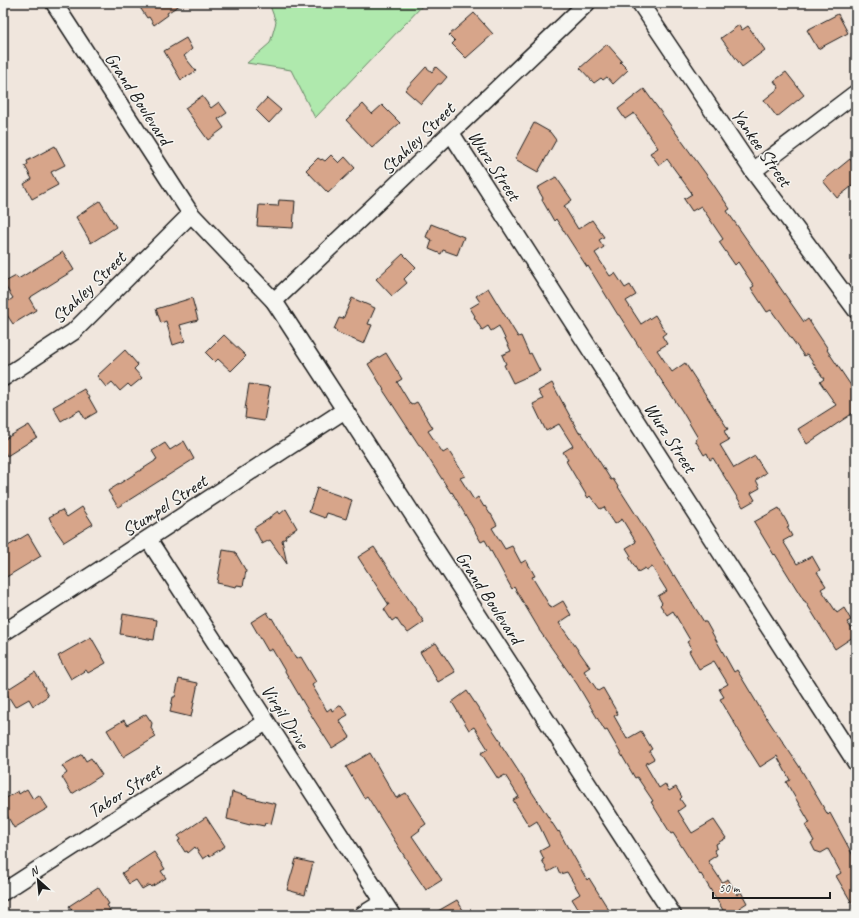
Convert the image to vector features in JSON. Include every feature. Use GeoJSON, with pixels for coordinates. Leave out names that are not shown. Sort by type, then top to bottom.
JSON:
{"type":"FeatureCollection","features":[{"type":"Feature","properties":{"kind":"street","name":"Grand Boulevard"},"geometry":{"type":"LineString","coordinates":[[54,3],[190,214],[274,301],[673,915]]}},
{"type":"Feature","properties":{"kind":"street","name":"Stahley Street"},"geometry":{"type":"LineString","coordinates":[[274,301],[587,3]]}},
{"type":"Feature","properties":{"kind":"street","name":"Yankee Street"},"geometry":{"type":"LineString","coordinates":[[640,3],[753,171],[856,310]]}},
{"type":"Feature","properties":{"kind":"street"},"geometry":{"type":"LineString","coordinates":[[753,171],[856,93]]}},
{"type":"Feature","properties":{"kind":"street","name":"Wurz Street"},"geometry":{"type":"LineString","coordinates":[[451,133],[856,763]]}},
{"type":"Feature","properties":{"kind":"street","name":"Stahley Street"},"geometry":{"type":"LineString","coordinates":[[3,378],[73,332],[190,214]]}},
{"type":"Feature","properties":{"kind":"street","name":"Stumpel Street"},"geometry":{"type":"LineString","coordinates":[[3,633],[345,410]]}},
{"type":"Feature","properties":{"kind":"street","name":"Virgil Drive"},"geometry":{"type":"LineString","coordinates":[[148,539],[387,908]]}},
{"type":"Feature","properties":{"kind":"street","name":"Tabor Street"},"geometry":{"type":"LineString","coordinates":[[3,892],[266,722]]}},
{"type":"Feature","properties":{"kind":"street"},"geometry":{"type":"LineString","coordinates":[[362,915],[387,908]]}},
{"type":"Feature","properties":{"kind":"green space"},"geometry":{"type":"Polygon","coordinates":[[[269,3],[425,3],[315,118],[291,70],[247,63],[270,43],[276,22],[269,3]]]}},
{"type":"Feature","properties":{"kind":"building"},"geometry":{"type":"Polygon","coordinates":[[[137,3],[183,3],[167,13],[168,15],[154,25],[149,17],[147,18],[137,3]]]}},
{"type":"Feature","properties":{"kind":"building"},"geometry":{"type":"Polygon","coordinates":[[[474,13],[493,34],[466,58],[452,44],[455,41],[449,35],[474,13]]]}},
{"type":"Feature","properties":{"kind":"building"},"geometry":{"type":"Polygon","coordinates":[[[838,14],[848,33],[818,49],[807,30],[838,14]]]}},
{"type":"Feature","properties":{"kind":"building"},"geometry":{"type":"Polygon","coordinates":[[[739,25],[742,30],[748,26],[765,50],[742,67],[721,38],[739,25]]]}},
{"type":"Feature","properties":{"kind":"building"},"geometry":{"type":"Polygon","coordinates":[[[186,38],[192,49],[184,56],[196,71],[181,80],[164,51],[186,38]]]}},
{"type":"Feature","properties":{"kind":"building"},"geometry":{"type":"Polygon","coordinates":[[[607,44],[628,70],[613,84],[607,77],[603,80],[601,78],[594,83],[580,68],[607,44]]]}},
{"type":"Feature","properties":{"kind":"building"},"geometry":{"type":"Polygon","coordinates":[[[426,67],[432,72],[436,67],[447,77],[441,84],[438,84],[421,104],[405,90],[426,67]]]}},
{"type":"Feature","properties":{"kind":"building"},"geometry":{"type":"Polygon","coordinates":[[[786,72],[804,95],[777,117],[764,100],[779,88],[774,81],[786,72]]]}},
{"type":"Feature","properties":{"kind":"building"},"geometry":{"type":"Polygon","coordinates":[[[644,89],[711,181],[730,209],[727,211],[804,322],[808,319],[856,393],[856,411],[807,444],[798,429],[836,405],[820,382],[824,379],[807,354],[804,356],[771,310],[767,312],[751,288],[754,286],[738,262],[735,265],[719,242],[723,239],[701,206],[692,211],[684,199],[692,194],[667,159],[659,165],[650,153],[658,148],[634,113],[625,119],[618,109],[644,89]]]}},
{"type":"Feature","properties":{"kind":"building"},"geometry":{"type":"Polygon","coordinates":[[[202,96],[211,108],[219,102],[227,113],[218,119],[224,128],[208,140],[185,108],[202,96]]]}},
{"type":"Feature","properties":{"kind":"building"},"geometry":{"type":"Polygon","coordinates":[[[267,98],[281,110],[269,123],[256,110],[267,98]]]}},
{"type":"Feature","properties":{"kind":"building"},"geometry":{"type":"Polygon","coordinates":[[[363,104],[372,114],[382,105],[400,123],[372,148],[346,120],[363,104]]]}},
{"type":"Feature","properties":{"kind":"building"},"geometry":{"type":"Polygon","coordinates":[[[534,123],[550,132],[556,140],[538,172],[515,159],[534,123]]]}},
{"type":"Feature","properties":{"kind":"building"},"geometry":{"type":"Polygon","coordinates":[[[55,146],[65,165],[51,172],[58,185],[32,199],[24,184],[32,179],[25,166],[28,164],[27,161],[55,146]]]}},
{"type":"Feature","properties":{"kind":"building"},"geometry":{"type":"Polygon","coordinates":[[[331,155],[339,163],[345,157],[355,168],[328,193],[306,170],[318,158],[325,161],[331,155]]]}},
{"type":"Feature","properties":{"kind":"building"},"geometry":{"type":"Polygon","coordinates":[[[850,159],[856,167],[856,183],[837,198],[823,181],[850,159]]]}},
{"type":"Feature","properties":{"kind":"building"},"geometry":{"type":"Polygon","coordinates":[[[556,177],[572,200],[564,206],[578,229],[592,220],[604,237],[599,240],[604,247],[595,253],[610,276],[615,273],[625,288],[630,285],[636,295],[626,301],[641,324],[655,315],[666,333],[662,336],[667,344],[657,350],[672,372],[685,363],[728,429],[724,431],[729,440],[720,445],[734,468],[755,456],[766,473],[756,480],[760,488],[751,493],[755,500],[743,507],[713,458],[710,460],[707,453],[704,455],[695,440],[698,438],[682,411],[618,315],[588,266],[587,267],[556,219],[554,221],[537,188],[556,177]]]}},
{"type":"Feature","properties":{"kind":"building"},"geometry":{"type":"Polygon","coordinates":[[[279,200],[295,201],[293,228],[257,226],[259,205],[278,206],[279,200]]]}},
{"type":"Feature","properties":{"kind":"building"},"geometry":{"type":"Polygon","coordinates":[[[100,201],[116,227],[91,243],[76,217],[100,201]]]}},
{"type":"Feature","properties":{"kind":"building"},"geometry":{"type":"Polygon","coordinates":[[[431,224],[464,237],[457,255],[443,250],[441,254],[429,249],[432,240],[426,237],[431,224]]]}},
{"type":"Feature","properties":{"kind":"building"},"geometry":{"type":"Polygon","coordinates":[[[63,252],[74,270],[29,298],[36,310],[13,324],[3,309],[3,305],[13,298],[3,283],[16,276],[18,279],[63,252]]]}},
{"type":"Feature","properties":{"kind":"building"},"geometry":{"type":"Polygon","coordinates":[[[403,254],[416,267],[404,279],[407,283],[392,296],[376,279],[403,254]]]}},
{"type":"Feature","properties":{"kind":"building"},"geometry":{"type":"Polygon","coordinates":[[[488,288],[518,337],[521,336],[529,354],[531,353],[540,371],[513,383],[504,365],[506,364],[502,355],[511,351],[499,326],[491,331],[488,326],[482,330],[470,308],[480,302],[476,296],[488,288]]]}},
{"type":"Feature","properties":{"kind":"building"},"geometry":{"type":"Polygon","coordinates":[[[192,298],[198,320],[180,325],[185,341],[173,345],[166,321],[161,323],[156,309],[192,298]]]}},
{"type":"Feature","properties":{"kind":"building"},"geometry":{"type":"Polygon","coordinates":[[[352,298],[375,308],[368,324],[372,325],[364,344],[336,332],[337,331],[334,329],[339,318],[343,319],[352,298]]]}},
{"type":"Feature","properties":{"kind":"building"},"geometry":{"type":"Polygon","coordinates":[[[224,335],[246,356],[231,371],[218,359],[215,362],[206,353],[224,335]]]}},
{"type":"Feature","properties":{"kind":"building"},"geometry":{"type":"Polygon","coordinates":[[[125,350],[138,365],[134,369],[142,378],[131,387],[128,384],[120,391],[112,382],[106,387],[97,376],[125,350]]]}},
{"type":"Feature","properties":{"kind":"building"},"geometry":{"type":"Polygon","coordinates":[[[386,353],[402,379],[397,382],[411,405],[417,402],[433,428],[428,431],[443,453],[448,450],[465,476],[460,478],[474,500],[478,497],[484,507],[485,506],[491,514],[497,525],[492,528],[505,549],[512,546],[521,563],[526,560],[535,576],[532,577],[551,608],[563,601],[571,615],[559,623],[590,667],[584,671],[598,691],[603,688],[618,714],[614,716],[627,739],[641,731],[652,749],[649,751],[654,759],[645,764],[659,788],[665,784],[669,791],[676,787],[682,797],[680,799],[685,806],[678,811],[692,833],[714,820],[726,838],[716,844],[717,848],[714,850],[717,855],[708,861],[722,882],[728,879],[737,895],[741,892],[747,903],[739,908],[743,915],[726,915],[701,874],[700,875],[673,833],[671,834],[651,802],[653,801],[637,777],[635,778],[607,730],[605,731],[577,684],[539,630],[514,587],[512,589],[485,540],[481,542],[452,492],[451,493],[383,390],[368,364],[386,353]]]}},
{"type":"Feature","properties":{"kind":"building"},"geometry":{"type":"Polygon","coordinates":[[[552,383],[579,433],[581,432],[611,480],[613,479],[673,576],[675,575],[704,622],[706,622],[734,672],[737,670],[766,718],[799,766],[828,815],[830,813],[856,861],[856,910],[836,876],[841,873],[828,849],[821,853],[815,851],[811,843],[814,841],[805,825],[810,823],[786,782],[790,780],[777,756],[760,767],[720,699],[724,697],[719,689],[728,684],[714,661],[699,669],[689,651],[692,649],[687,642],[690,640],[673,611],[667,615],[660,605],[662,603],[658,596],[667,591],[652,567],[646,570],[645,568],[638,572],[629,557],[631,556],[626,548],[636,542],[622,519],[615,524],[604,507],[600,509],[590,496],[588,498],[566,461],[568,460],[563,452],[573,446],[559,424],[546,431],[533,404],[543,399],[538,391],[552,383]]]}},
{"type":"Feature","properties":{"kind":"building"},"geometry":{"type":"Polygon","coordinates":[[[249,384],[270,387],[264,421],[245,418],[249,384]]]}},
{"type":"Feature","properties":{"kind":"building"},"geometry":{"type":"Polygon","coordinates":[[[84,389],[97,412],[85,419],[80,410],[61,421],[53,407],[84,389]]]}},
{"type":"Feature","properties":{"kind":"building"},"geometry":{"type":"Polygon","coordinates":[[[29,425],[37,437],[7,456],[3,449],[3,440],[29,425]]]}},
{"type":"Feature","properties":{"kind":"building"},"geometry":{"type":"Polygon","coordinates":[[[184,441],[194,459],[118,507],[108,491],[155,461],[157,459],[152,451],[165,443],[170,450],[184,441]]]}},
{"type":"Feature","properties":{"kind":"building"},"geometry":{"type":"Polygon","coordinates":[[[317,488],[352,500],[346,519],[327,513],[325,518],[309,512],[317,488]]]}},
{"type":"Feature","properties":{"kind":"building"},"geometry":{"type":"Polygon","coordinates":[[[82,507],[93,524],[64,542],[53,526],[49,517],[62,510],[67,517],[82,507]]]}},
{"type":"Feature","properties":{"kind":"building"},"geometry":{"type":"Polygon","coordinates":[[[779,508],[789,526],[787,527],[792,536],[783,541],[797,564],[812,556],[820,570],[817,572],[826,586],[821,589],[837,613],[844,608],[851,620],[847,622],[856,635],[835,649],[754,522],[779,508]]]}},
{"type":"Feature","properties":{"kind":"building"},"geometry":{"type":"Polygon","coordinates":[[[286,509],[297,528],[285,536],[286,538],[282,540],[287,564],[270,540],[262,544],[254,528],[278,511],[280,514],[286,509]]]}},
{"type":"Feature","properties":{"kind":"building"},"geometry":{"type":"Polygon","coordinates":[[[28,534],[41,556],[3,579],[3,549],[28,534]]]}},
{"type":"Feature","properties":{"kind":"building"},"geometry":{"type":"Polygon","coordinates":[[[374,547],[424,622],[408,633],[396,618],[392,621],[384,609],[389,605],[358,557],[374,547]]]}},
{"type":"Feature","properties":{"kind":"building"},"geometry":{"type":"Polygon","coordinates":[[[223,550],[235,552],[246,571],[243,586],[237,585],[236,587],[217,583],[223,550]]]}},
{"type":"Feature","properties":{"kind":"building"},"geometry":{"type":"Polygon","coordinates":[[[267,612],[296,659],[301,657],[316,682],[312,685],[327,711],[331,708],[332,711],[341,705],[348,715],[339,720],[350,737],[332,748],[272,649],[268,651],[251,622],[267,612]]]}},
{"type":"Feature","properties":{"kind":"building"},"geometry":{"type":"Polygon","coordinates":[[[123,614],[157,620],[154,640],[120,634],[123,614]]]}},
{"type":"Feature","properties":{"kind":"building"},"geometry":{"type":"Polygon","coordinates":[[[91,637],[106,663],[88,673],[86,670],[71,679],[58,656],[91,637]]]}},
{"type":"Feature","properties":{"kind":"building"},"geometry":{"type":"Polygon","coordinates":[[[436,643],[455,672],[438,682],[420,652],[436,643]]]}},
{"type":"Feature","properties":{"kind":"building"},"geometry":{"type":"Polygon","coordinates":[[[35,672],[48,696],[33,706],[29,699],[15,707],[5,691],[35,672]]]}},
{"type":"Feature","properties":{"kind":"building"},"geometry":{"type":"Polygon","coordinates":[[[179,679],[198,683],[191,717],[170,712],[179,679]]]}},
{"type":"Feature","properties":{"kind":"building"},"geometry":{"type":"Polygon","coordinates":[[[467,691],[558,832],[559,831],[587,880],[589,878],[612,915],[582,915],[572,899],[580,894],[567,872],[560,874],[557,867],[548,872],[542,860],[544,859],[540,851],[549,846],[537,821],[529,826],[513,800],[519,797],[505,775],[498,779],[481,753],[488,749],[474,727],[469,730],[452,702],[467,691]]]}},
{"type":"Feature","properties":{"kind":"building"},"geometry":{"type":"Polygon","coordinates":[[[146,714],[152,723],[151,728],[156,737],[123,757],[107,730],[124,720],[127,725],[146,714]]]}},
{"type":"Feature","properties":{"kind":"building"},"geometry":{"type":"Polygon","coordinates":[[[370,753],[396,798],[406,793],[426,824],[412,836],[442,880],[426,890],[407,862],[367,796],[364,798],[346,767],[370,753]]]}},
{"type":"Feature","properties":{"kind":"building"},"geometry":{"type":"Polygon","coordinates":[[[82,754],[86,761],[91,758],[102,775],[72,794],[62,777],[67,773],[62,766],[82,754]]]}},
{"type":"Feature","properties":{"kind":"building"},"geometry":{"type":"Polygon","coordinates":[[[27,789],[33,799],[39,795],[48,808],[14,828],[3,808],[3,800],[18,791],[19,794],[27,789]]]}},
{"type":"Feature","properties":{"kind":"building"},"geometry":{"type":"Polygon","coordinates":[[[232,792],[276,804],[271,824],[265,823],[264,826],[250,823],[250,825],[227,819],[232,792]]]}},
{"type":"Feature","properties":{"kind":"building"},"geometry":{"type":"Polygon","coordinates":[[[206,817],[225,846],[203,859],[195,847],[188,853],[187,851],[185,852],[178,841],[180,840],[178,836],[206,817]]]}},
{"type":"Feature","properties":{"kind":"building"},"geometry":{"type":"Polygon","coordinates":[[[154,852],[165,869],[161,871],[166,878],[151,887],[149,885],[142,889],[136,880],[129,884],[122,873],[154,852]]]}},
{"type":"Feature","properties":{"kind":"building"},"geometry":{"type":"Polygon","coordinates":[[[296,859],[313,863],[305,895],[287,890],[296,859]]]}},
{"type":"Feature","properties":{"kind":"building"},"geometry":{"type":"Polygon","coordinates":[[[98,887],[109,904],[107,905],[110,910],[103,915],[75,915],[69,906],[98,887]]]}},
{"type":"Feature","properties":{"kind":"building"},"geometry":{"type":"Polygon","coordinates":[[[457,900],[466,915],[431,915],[457,900]]]}}]}
